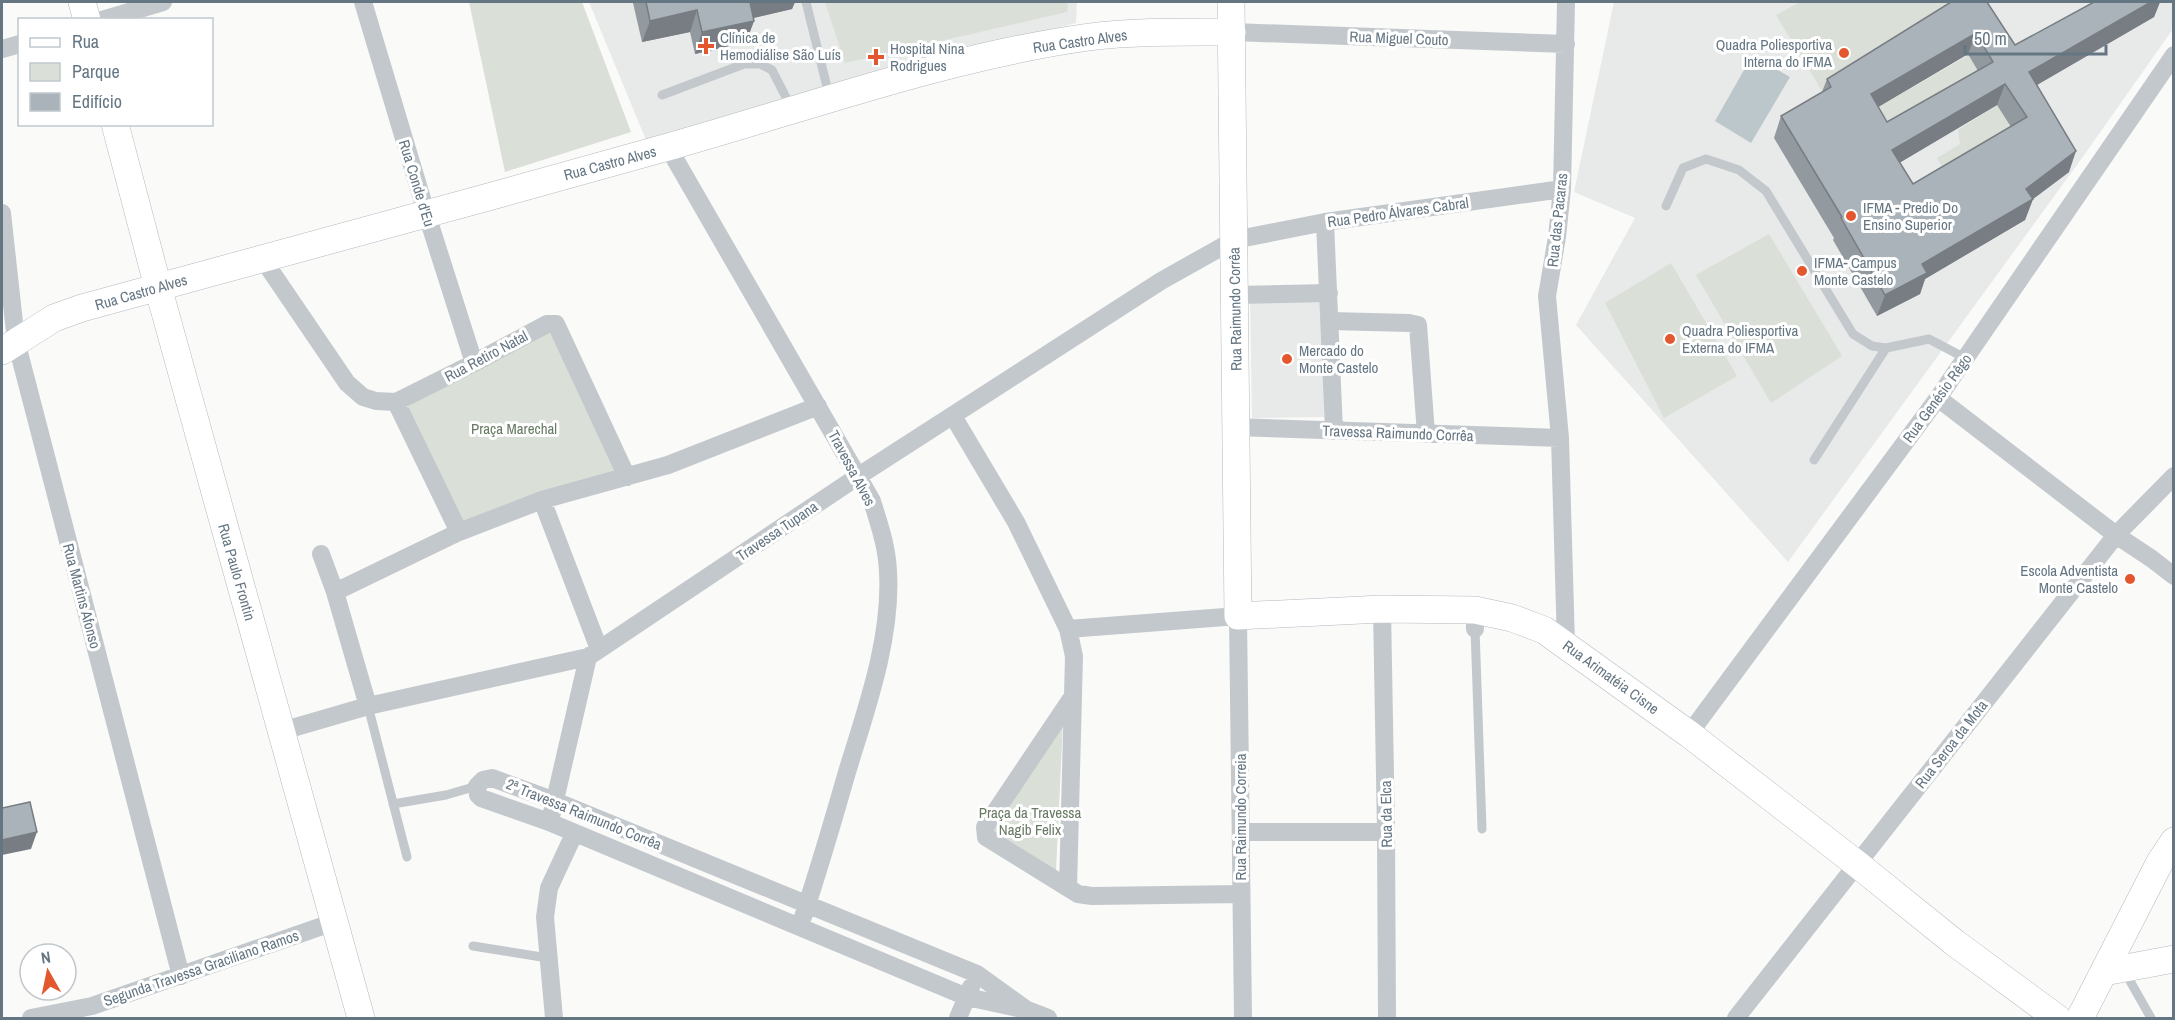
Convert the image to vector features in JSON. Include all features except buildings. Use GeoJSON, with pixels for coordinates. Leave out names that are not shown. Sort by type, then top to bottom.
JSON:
{"type":"FeatureCollection","features":[{"type":"Feature","properties":{"kind":"street"},"geometry":{"type":"LineString","coordinates":[[82,2],[86,18]]}},
{"type":"Feature","properties":{"kind":"street"},"geometry":{"type":"LineString","coordinates":[[109,18],[163,2]]}},
{"type":"Feature","properties":{"kind":"street","name":"Rua Conde d'Eu"},"geometry":{"type":"LineString","coordinates":[[363,2],[474,363]]}},
{"type":"Feature","properties":{"kind":"street","name":"Rua Raimundo Corrêa"},"geometry":{"type":"LineString","coordinates":[[1232,2],[1238,616]]}},
{"type":"Feature","properties":{"kind":"street","name":"Rua das Pacaras"},"geometry":{"type":"LineString","coordinates":[[1566,2],[1562,189],[1547,296],[1548,328],[1556,381],[1560,438],[1566,644]]}},
{"type":"Feature","properties":{"kind":"street","name":"Rua Castro Alves"},"geometry":{"type":"LineString","coordinates":[[9,346],[54,318],[158,287],[668,147],[948,67],[1011,51],[1091,37],[1159,32],[1232,32]]}},
{"type":"Feature","properties":{"kind":"street","name":"Rua Miguel Couto"},"geometry":{"type":"LineString","coordinates":[[1232,32],[1566,44]]}},
{"type":"Feature","properties":{"kind":"street"},"geometry":{"type":"LineString","coordinates":[[2,50],[18,45]]}},
{"type":"Feature","properties":{"kind":"street","name":"Rua Genésio Rêgo"},"geometry":{"type":"LineString","coordinates":[[1689,734],[1938,398],[2174,56]]}},
{"type":"Feature","properties":{"kind":"street","name":"Rua Paulo Frontin"},"geometry":{"type":"LineString","coordinates":[[116,126],[361,1018]]}},
{"type":"Feature","properties":{"kind":"street","name":"Travessa Alves"},"geometry":{"type":"LineString","coordinates":[[668,147],[872,501],[885,541],[888,606],[881,650],[858,736],[800,927]]}},
{"type":"Feature","properties":{"kind":"street","name":"Rua Pedro Álvares Cabral"},"geometry":{"type":"LineString","coordinates":[[1234,240],[1325,222],[1562,189]]}},
{"type":"Feature","properties":{"kind":"street","name":"Rua Martins Afonso"},"geometry":{"type":"LineString","coordinates":[[2,213],[9,346],[181,976]]}},
{"type":"Feature","properties":{"kind":"street"},"geometry":{"type":"LineString","coordinates":[[1325,222],[1334,430]]}},
{"type":"Feature","properties":{"kind":"street","name":"Travessa Tupana"},"geometry":{"type":"LineString","coordinates":[[282,731],[368,706],[593,653],[857,477],[1161,281],[1234,240]]}},
{"type":"Feature","properties":{"kind":"street"},"geometry":{"type":"LineString","coordinates":[[262,258],[347,383],[363,397],[376,401],[396,402],[459,532]]}},
{"type":"Feature","properties":{"kind":"street"},"geometry":{"type":"LineString","coordinates":[[1235,294],[1329,293]]}},
{"type":"Feature","properties":{"kind":"street"},"geometry":{"type":"LineString","coordinates":[[1330,321],[1419,325],[1426,434]]}},
{"type":"Feature","properties":{"kind":"street","name":"Rua Retiro Natal"},"geometry":{"type":"LineString","coordinates":[[396,402],[547,324],[556,324],[627,477]]}},
{"type":"Feature","properties":{"kind":"street"},"geometry":{"type":"LineString","coordinates":[[1938,398],[2116,535],[2174,576]]}},
{"type":"Feature","properties":{"kind":"street"},"geometry":{"type":"LineString","coordinates":[[335,592],[459,532],[542,500],[694,456],[818,406]]}},
{"type":"Feature","properties":{"kind":"street"},"geometry":{"type":"LineString","coordinates":[[953,416],[1016,522],[1068,629],[1074,656],[1068,888]]}},
{"type":"Feature","properties":{"kind":"street","name":"Travessa Raimundo Corrêa"},"geometry":{"type":"LineString","coordinates":[[1236,427],[1560,438]]}},
{"type":"Feature","properties":{"kind":"street","name":"Rua Seroa da Mota"},"geometry":{"type":"LineString","coordinates":[[1736,1018],[2116,535],[2174,476]]}},
{"type":"Feature","properties":{"kind":"street"},"geometry":{"type":"LineString","coordinates":[[542,500],[593,653],[549,822]]}},
{"type":"Feature","properties":{"kind":"street"},"geometry":{"type":"LineString","coordinates":[[321,554],[335,592],[368,706]]}},
{"type":"Feature","properties":{"kind":"street","name":"Rua Arimatéia Cisne"},"geometry":{"type":"LineString","coordinates":[[1068,629],[1238,616],[1382,609],[1475,620],[1523,622],[1544,630],[1689,734],[1955,943],[2057,1018]]}},
{"type":"Feature","properties":{"kind":"street","name":"Rua da Elca"},"geometry":{"type":"LineString","coordinates":[[1382,609],[1387,1018]]}},
{"type":"Feature","properties":{"kind":"street","name":"Rua Raimundo Correia"},"geometry":{"type":"LineString","coordinates":[[1238,616],[1242,1018]]}},
{"type":"Feature","properties":{"kind":"street"},"geometry":{"type":"LineString","coordinates":[[1072,696],[985,827],[986,837],[1078,894],[1092,896],[1241,894]]}},
{"type":"Feature","properties":{"kind":"street","name":"2ª Travessa Raimundo Corrêa"},"geometry":{"type":"LineString","coordinates":[[492,778],[555,801],[977,974],[1027,1010],[967,997],[549,822],[481,798],[478,795],[477,786],[483,780],[492,778]]}},
{"type":"Feature","properties":{"kind":"street"},"geometry":{"type":"LineString","coordinates":[[1241,832],[1386,832]]}},
{"type":"Feature","properties":{"kind":"street"},"geometry":{"type":"LineString","coordinates":[[554,1018],[545,917],[549,888],[574,834]]}},
{"type":"Feature","properties":{"kind":"street"},"geometry":{"type":"LineString","coordinates":[[2080,1018],[2115,970],[2160,862],[2174,842]]}},
{"type":"Feature","properties":{"kind":"street","name":"Segunda Travessa Graciliano Ramos"},"geometry":{"type":"LineString","coordinates":[[31,1018],[93,1012],[181,976],[334,922]]}},
{"type":"Feature","properties":{"kind":"street"},"geometry":{"type":"LineString","coordinates":[[2115,970],[2174,959]]}},
{"type":"Feature","properties":{"kind":"street"},"geometry":{"type":"LineString","coordinates":[[958,1018],[977,974]]}},
{"type":"Feature","properties":{"kind":"street"},"geometry":{"type":"LineString","coordinates":[[1027,1010],[1048,1018]]}},
{"type":"Feature","properties":{"kind":"lane"},"geometry":{"type":"LineString","coordinates":[[806,2],[830,100]]}},
{"type":"Feature","properties":{"kind":"lane"},"geometry":{"type":"LineString","coordinates":[[662,95],[744,64],[760,64],[772,70],[794,111]]}},
{"type":"Feature","properties":{"kind":"lane"},"geometry":{"type":"LineString","coordinates":[[1666,206],[1683,168],[1706,159],[1739,170],[1766,191],[1853,334],[1872,346],[1886,348],[1929,339],[1965,358]]}},
{"type":"Feature","properties":{"kind":"lane"},"geometry":{"type":"LineString","coordinates":[[1814,460],[1886,348]]}},
{"type":"Feature","properties":{"kind":"lane"},"geometry":{"type":"LineString","coordinates":[[1475,620],[1482,829]]}},
{"type":"Feature","properties":{"kind":"lane"},"geometry":{"type":"LineString","coordinates":[[368,706],[407,857]]}},
{"type":"Feature","properties":{"kind":"lane"},"geometry":{"type":"LineString","coordinates":[[393,804],[446,795],[477,786]]}},
{"type":"Feature","properties":{"kind":"lane"},"geometry":{"type":"LineString","coordinates":[[473,946],[548,958]]}},
{"type":"Feature","properties":{"kind":"lane"},"geometry":{"type":"LineString","coordinates":[[2115,970],[2130,981],[2151,1018]]}},
{"type":"Feature","properties":{"kind":"shaded area"},"geometry":{"type":"Polygon","coordinates":[[[589,2],[1077,2],[1076,23],[814,91],[646,140],[589,2]]]}},
{"type":"Feature","properties":{"kind":"shaded area","name":"IFMA- Campus Monte Castelo"},"geometry":{"type":"Polygon","coordinates":[[[1614,2],[2173,2],[2173,29],[1788,562],[1576,325],[1635,218],[1574,192],[1614,2]]]}},
{"type":"Feature","properties":{"kind":"shaded area"},"geometry":{"type":"Polygon","coordinates":[[[1752,56],[1790,77],[1751,143],[1715,121],[1752,56]]]}},
{"type":"Feature","properties":{"kind":"shaded area","name":"Mercado do Monte Castelo"},"geometry":{"type":"Polygon","coordinates":[[[1322,300],[1324,417],[1252,418],[1250,301],[1322,300]]]}},
{"type":"Feature","properties":{"kind":"green space"},"geometry":{"type":"Polygon","coordinates":[[[469,2],[582,2],[631,132],[505,172],[469,2]]]}},
{"type":"Feature","properties":{"kind":"green space"},"geometry":{"type":"Polygon","coordinates":[[[825,2],[1068,2],[1067,12],[845,63],[825,2]]]}},
{"type":"Feature","properties":{"kind":"green space","name":"Quadra Poliesportiva Interna do IFMA"},"geometry":{"type":"Polygon","coordinates":[[[1800,2],[1963,2],[1967,8],[1822,91],[1776,15],[1800,2]]]}},
{"type":"Feature","properties":{"kind":"green space"},"geometry":{"type":"Polygon","coordinates":[[[1969,55],[1986,84],[1879,144],[1863,116],[1969,55]]]}},
{"type":"Feature","properties":{"kind":"green space"},"geometry":{"type":"Polygon","coordinates":[[[1997,105],[2020,139],[1950,180],[1937,158],[1960,144],[1958,130],[1997,105]]]}},
{"type":"Feature","properties":{"kind":"green space"},"geometry":{"type":"Polygon","coordinates":[[[1769,234],[1842,356],[1771,403],[1696,275],[1769,234]]]}},
{"type":"Feature","properties":{"kind":"green space","name":"Quadra Poliesportiva Externa do IFMA"},"geometry":{"type":"Polygon","coordinates":[[[1671,263],[1737,376],[1664,418],[1605,303],[1671,263]]]}},
{"type":"Feature","properties":{"kind":"green space","name":"Praça Marechal"},"geometry":{"type":"Polygon","coordinates":[[[551,329],[619,470],[463,525],[406,402],[551,329]]]}},
{"type":"Feature","properties":{"kind":"green space","name":"Praça da Travessa Nagib Felix"},"geometry":{"type":"Polygon","coordinates":[[[1063,721],[1056,872],[986,832],[1063,721]]]}},
{"type":"Feature","properties":{"kind":"place","name":"Clínica de Hemodiálise São Luís"},"geometry":{"type":"Point","coordinates":[706,46]}},
{"type":"Feature","properties":{"kind":"place","name":"Quadra Poliesportiva Interna do IFMA"},"geometry":{"type":"Point","coordinates":[1844,53]}},
{"type":"Feature","properties":{"kind":"place","name":"Hospital Nina Rodrigues"},"geometry":{"type":"Point","coordinates":[876,57]}},
{"type":"Feature","properties":{"kind":"place","name":"IFMA - Predio Do Ensino Superior"},"geometry":{"type":"Point","coordinates":[1851,216]}},
{"type":"Feature","properties":{"kind":"place","name":"IFMA- Campus Monte Castelo"},"geometry":{"type":"Point","coordinates":[1802,271]}},
{"type":"Feature","properties":{"kind":"place","name":"Quadra Poliesportiva Externa do IFMA"},"geometry":{"type":"Point","coordinates":[1670,339]}},
{"type":"Feature","properties":{"kind":"place","name":"Mercado do Monte Castelo"},"geometry":{"type":"Point","coordinates":[1287,359]}},
{"type":"Feature","properties":{"kind":"place","name":"Escola Adventista Monte Castelo"},"geometry":{"type":"Point","coordinates":[2130,579]}}]}
